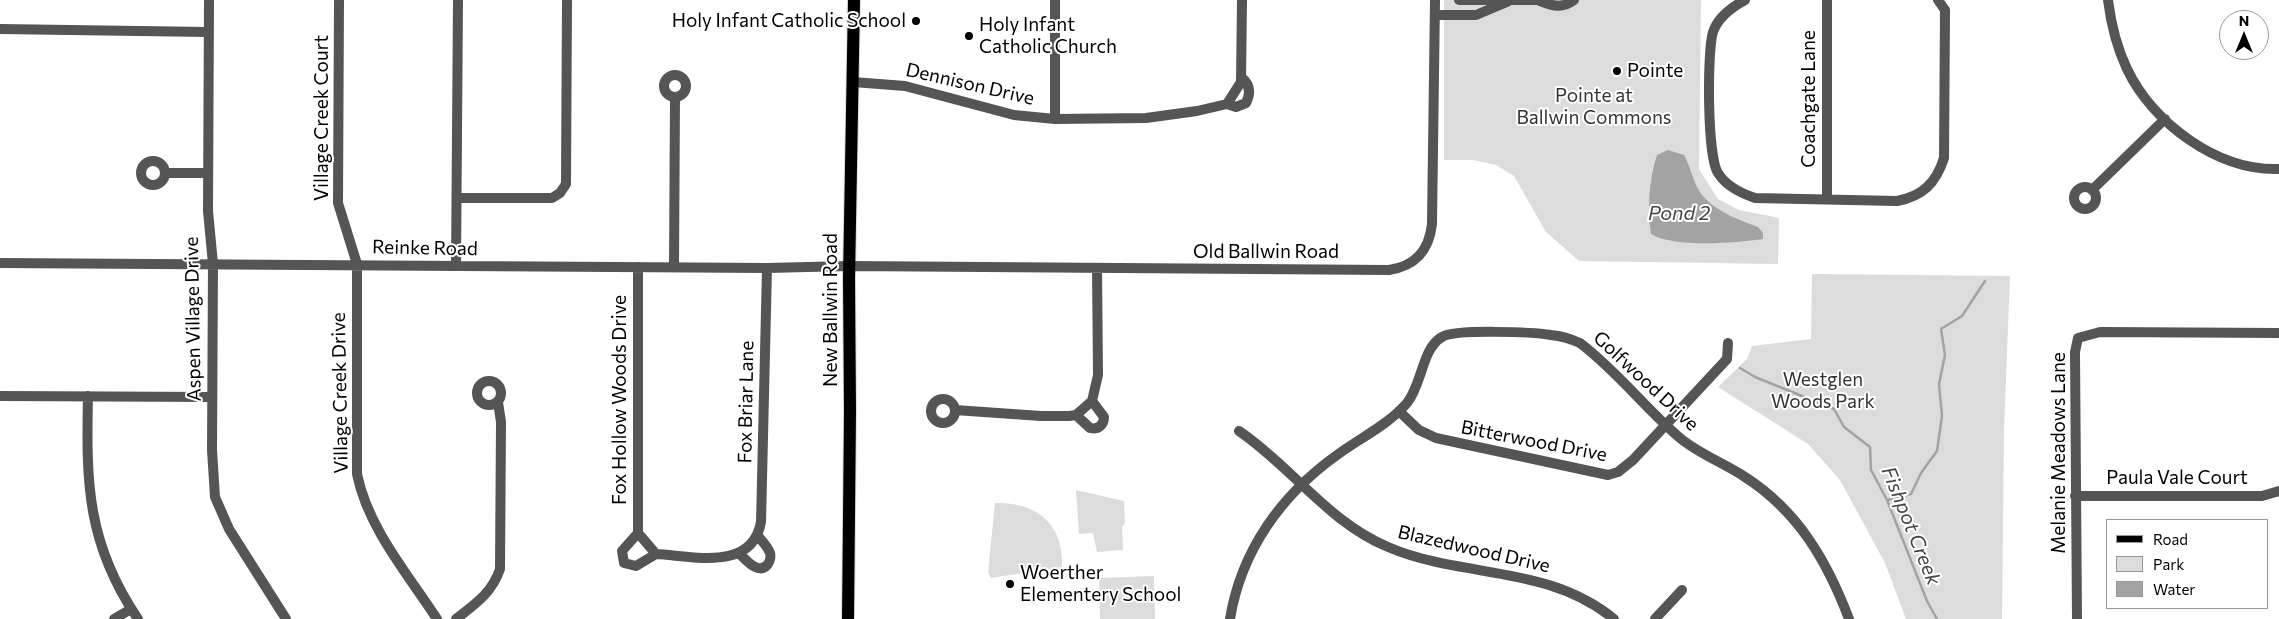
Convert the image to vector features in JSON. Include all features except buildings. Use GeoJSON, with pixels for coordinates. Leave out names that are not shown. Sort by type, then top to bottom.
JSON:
{"type":"FeatureCollection","features":[{"type":"Feature","properties":{"kind":"main road","name":"New Ballwin Road"},"geometry":{"type":"LineString","coordinates":[[848,619],[849,266],[854,82],[854,0]]}},
{"type":"Feature","properties":{"kind":"street","name":"Aspen Village Drive"},"geometry":{"type":"LineString","coordinates":[[209,0],[208,173],[213,264],[212,462],[215,497],[229,529],[286,619]]}},
{"type":"Feature","properties":{"kind":"street","name":"Village Creek Court"},"geometry":{"type":"LineString","coordinates":[[340,0],[338,203],[357,264]]}},
{"type":"Feature","properties":{"kind":"street"},"geometry":{"type":"LineString","coordinates":[[456,266],[458,0]]}},
{"type":"Feature","properties":{"kind":"street"},"geometry":{"type":"LineString","coordinates":[[457,198],[552,198],[560,193],[566,184],[567,0]]}},
{"type":"Feature","properties":{"kind":"street"},"geometry":{"type":"LineString","coordinates":[[1054,0],[1055,120]]}},
{"type":"Feature","properties":{"kind":"street","name":"Dennison Drive"},"geometry":{"type":"LineString","coordinates":[[1227,104],[1238,87],[1241,77],[1242,0]]}},
{"type":"Feature","properties":{"kind":"street","name":"Old Ballwin Road"},"geometry":{"type":"LineString","coordinates":[[849,266],[1389,270],[1403,268],[1422,254],[1428,244],[1432,224],[1435,0]]}},
{"type":"Feature","properties":{"kind":"street"},"geometry":{"type":"LineString","coordinates":[[1458,0],[1541,1],[1553,6],[1566,6],[1574,0]]}},
{"type":"Feature","properties":{"kind":"street"},"geometry":{"type":"LineString","coordinates":[[1745,0],[1727,11],[1720,20],[1710,47],[1710,138],[1716,171],[1738,192],[1755,198],[1827,198],[1897,201],[1907,199],[1924,191],[1940,172],[1946,144],[1945,10],[1938,0]]}},
{"type":"Feature","properties":{"kind":"street","name":"Coachgate Lane"},"geometry":{"type":"LineString","coordinates":[[1827,0],[1827,198]]}},
{"type":"Feature","properties":{"kind":"street"},"geometry":{"type":"LineString","coordinates":[[2108,0],[2117,43],[2128,70],[2145,97],[2165,118],[2181,133],[2208,151],[2242,164],[2279,169]]}},
{"type":"Feature","properties":{"kind":"street"},"geometry":{"type":"LineString","coordinates":[[1434,15],[1476,15],[1510,1]]}},
{"type":"Feature","properties":{"kind":"street"},"geometry":{"type":"LineString","coordinates":[[0,29],[208,32]]}},
{"type":"Feature","properties":{"kind":"street","name":"Dennison Drive"},"geometry":{"type":"LineString","coordinates":[[854,82],[905,86],[1014,115],[1055,120],[1146,118],[1197,111],[1227,104],[1236,108],[1246,103],[1249,90],[1241,77]]}},
{"type":"Feature","properties":{"kind":"street"},"geometry":{"type":"LineString","coordinates":[[674,266],[675,97]]}},
{"type":"Feature","properties":{"kind":"street"},"geometry":{"type":"LineString","coordinates":[[2092,190],[2165,118]]}},
{"type":"Feature","properties":{"kind":"street"},"geometry":{"type":"LineString","coordinates":[[165,173],[208,173]]}},
{"type":"Feature","properties":{"kind":"street","name":"Reinke Road"},"geometry":{"type":"LineString","coordinates":[[0,263],[767,268],[849,266]]}},
{"type":"Feature","properties":{"kind":"street","name":"Village Creek Drive"},"geometry":{"type":"LineString","coordinates":[[357,264],[357,474],[365,505],[375,525],[437,619]]}},
{"type":"Feature","properties":{"kind":"street","name":"Fox Hollow Woods Drive"},"geometry":{"type":"LineString","coordinates":[[638,267],[638,533]]}},
{"type":"Feature","properties":{"kind":"street","name":"Fox Briar Lane"},"geometry":{"type":"LineString","coordinates":[[758,536],[761,522],[767,268]]}},
{"type":"Feature","properties":{"kind":"street"},"geometry":{"type":"LineString","coordinates":[[955,410],[1041,416],[1076,415],[1092,401],[1098,375],[1097,268]]}},
{"type":"Feature","properties":{"kind":"street","name":"Melanie Meadows Lane"},"geometry":{"type":"LineString","coordinates":[[2077,619],[2075,352],[2078,338],[2100,332],[2279,333]]}},
{"type":"Feature","properties":{"kind":"street","name":"Golfwood Drive"},"geometry":{"type":"LineString","coordinates":[[1399,411],[1414,392],[1432,347],[1442,337],[1458,333],[1541,334],[1568,338],[1580,343],[1592,352],[1664,424],[1694,448],[1730,467],[1778,502],[1813,543],[1838,591],[1849,619]]}},
{"type":"Feature","properties":{"kind":"street","name":"Bitterwood Drive"},"geometry":{"type":"LineString","coordinates":[[1399,411],[1419,430],[1436,438],[1608,475],[1618,472],[1625,467],[1727,359],[1728,343]]}},
{"type":"Feature","properties":{"kind":"street"},"geometry":{"type":"LineString","coordinates":[[0,396],[212,397]]}},
{"type":"Feature","properties":{"kind":"street"},"geometry":{"type":"LineString","coordinates":[[88,396],[87,468],[92,509],[108,566],[138,619]]}},
{"type":"Feature","properties":{"kind":"street"},"geometry":{"type":"LineString","coordinates":[[1076,415],[1090,428],[1099,427],[1103,423],[1104,417],[1092,401]]}},
{"type":"Feature","properties":{"kind":"street"},"geometry":{"type":"LineString","coordinates":[[456,619],[484,597],[492,587],[500,568],[501,422],[498,402]]}},
{"type":"Feature","properties":{"kind":"street"},"geometry":{"type":"LineString","coordinates":[[1230,619],[1238,585],[1254,546],[1277,512],[1301,484],[1337,455],[1399,411]]}},
{"type":"Feature","properties":{"kind":"street","name":"Blazedwood Drive"},"geometry":{"type":"LineString","coordinates":[[1239,431],[1273,456],[1301,484],[1350,527],[1390,548],[1423,558],[1557,586],[1587,600],[1614,619]]}},
{"type":"Feature","properties":{"kind":"street","name":"Paula Vale Court"},"geometry":{"type":"LineString","coordinates":[[2075,496],[2262,496],[2279,491]]}},
{"type":"Feature","properties":{"kind":"street"},"geometry":{"type":"LineString","coordinates":[[656,554],[638,533],[622,551],[624,563],[636,566],[656,554],[697,558],[722,557],[739,553],[758,536],[770,552],[770,559],[767,566],[755,568],[739,553]]}},
{"type":"Feature","properties":{"kind":"street"},"geometry":{"type":"LineString","coordinates":[[1655,619],[1682,590]]}},
{"type":"Feature","properties":{"kind":"street"},"geometry":{"type":"LineString","coordinates":[[114,619],[131,609]]}},
{"type":"Feature","properties":{"kind":"green space","name":"Pointe at Ballwin Commons"},"geometry":{"type":"Polygon","coordinates":[[[1444,0],[1701,0],[1699,169],[1718,199],[1739,210],[1779,218],[1778,264],[1579,261],[1546,232],[1514,176],[1496,165],[1473,160],[1444,160],[1444,0]]]}},
{"type":"Feature","properties":{"kind":"green space","name":"Westglen Woods Park"},"geometry":{"type":"Polygon","coordinates":[[[1812,274],[2010,276],[2004,430],[2002,619],[1906,619],[1885,563],[1840,480],[1808,444],[1718,387],[1747,359],[1752,346],[1811,339],[1812,274]]]}},
{"type":"Feature","properties":{"kind":"green space"},"geometry":{"type":"Polygon","coordinates":[[[1076,490],[1124,501],[1123,550],[1097,552],[1093,533],[1079,534],[1076,490]]]}},
{"type":"Feature","properties":{"kind":"green space"},"geometry":{"type":"Polygon","coordinates":[[[995,503],[1023,506],[1045,518],[1058,538],[1062,567],[991,578],[988,573],[995,503]]]}},
{"type":"Feature","properties":{"kind":"green space"},"geometry":{"type":"Polygon","coordinates":[[[1154,576],[1155,619],[1100,619],[1099,578],[1154,576]]]}},
{"type":"Feature","properties":{"kind":"water","name":"Pond 2"},"geometry":{"type":"Polygon","coordinates":[[[1668,150],[1684,155],[1697,187],[1708,201],[1724,212],[1758,227],[1763,233],[1763,239],[1721,243],[1689,243],[1651,234],[1649,205],[1652,174],[1657,155],[1668,150]]]}},
{"type":"Feature","properties":{"kind":"waterway"},"geometry":{"type":"LineString","coordinates":[[1887,500],[1911,494],[1921,473],[1937,451],[1942,416],[1939,384],[1945,355],[1941,329],[1962,316],[1985,281]]}},
{"type":"Feature","properties":{"kind":"waterway","name":"Fishpot Creek"},"geometry":{"type":"LineString","coordinates":[[1740,368],[1755,377],[1834,409],[1844,427],[1870,447],[1871,470],[1887,500],[1927,601],[1937,619]]}},
{"type":"Feature","properties":{"kind":"place","name":"Holy Infant Catholic School"},"geometry":{"type":"Point","coordinates":[916,21]}},
{"type":"Feature","properties":{"kind":"place","name":"Holy Infant Catholic Church"},"geometry":{"type":"Point","coordinates":[969,36]}},
{"type":"Feature","properties":{"kind":"place","name":"Pointe"},"geometry":{"type":"Point","coordinates":[1617,71]}},
{"type":"Feature","properties":{"kind":"place","name":"Woerther Elementery School"},"geometry":{"type":"Point","coordinates":[1010,584]}}]}
